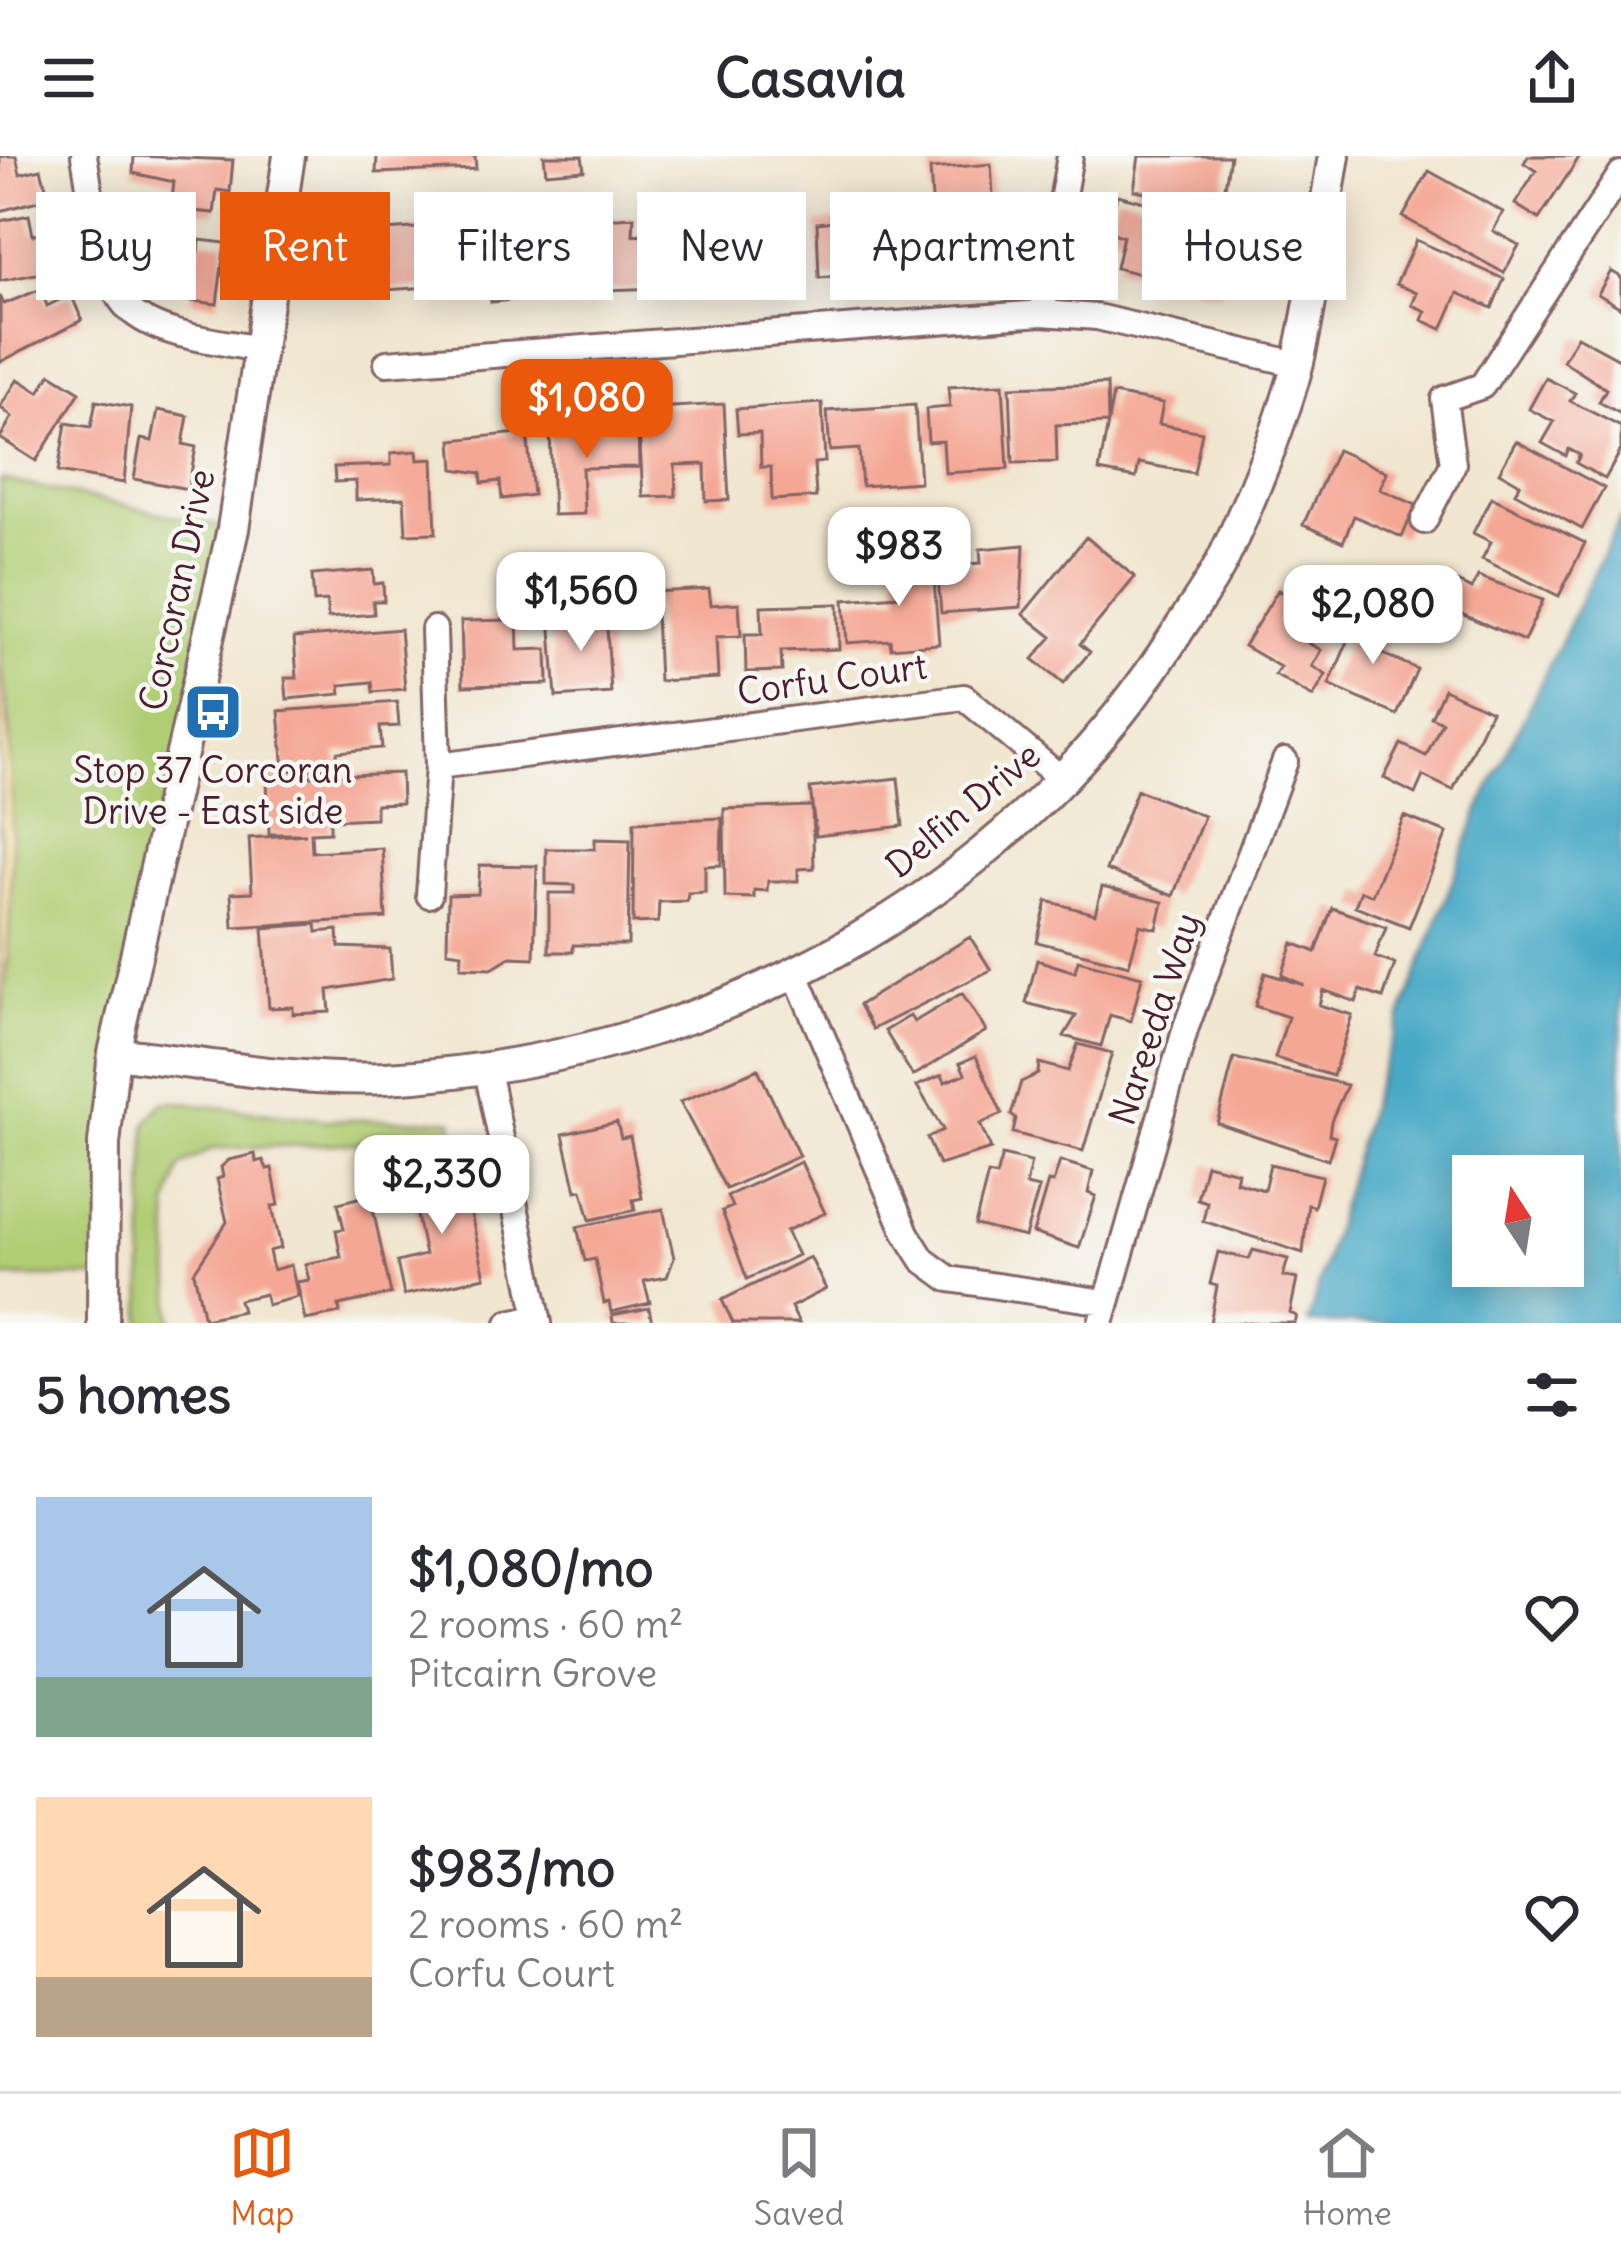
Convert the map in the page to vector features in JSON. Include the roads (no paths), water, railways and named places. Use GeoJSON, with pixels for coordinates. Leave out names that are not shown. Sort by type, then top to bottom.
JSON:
{"type":"FeatureCollection","features":[{"type":"Feature","properties":{"kind":"street"},"geometry":{"type":"LineString","coordinates":[[84,156],[107,269],[128,308],[161,327],[263,350]]}},
{"type":"Feature","properties":{"kind":"street","name":"Corcoran Drive"},"geometry":{"type":"LineString","coordinates":[[103,1323],[104,1144],[114,1053],[233,529],[289,156]]}},
{"type":"Feature","properties":{"kind":"street"},"geometry":{"type":"LineString","coordinates":[[1042,313],[1070,156]]}},
{"type":"Feature","properties":{"kind":"street","name":"Delfin Drive"},"geometry":{"type":"LineString","coordinates":[[114,1053],[337,1076],[487,1070],[684,1023],[796,975],[945,886],[1064,781],[1140,690],[1223,559],[1297,364],[1334,156]]}},
{"type":"Feature","properties":{"kind":"street"},"geometry":{"type":"LineString","coordinates":[[1424,521],[1453,464],[1444,399],[1482,386],[1621,174]]}},
{"type":"Feature","properties":{"kind":"street"},"geometry":{"type":"LineString","coordinates":[[387,363],[1042,313],[1097,317],[1297,364]]}},
{"type":"Feature","properties":{"kind":"street"},"geometry":{"type":"LineString","coordinates":[[429,895],[439,766],[434,629]]}},
{"type":"Feature","properties":{"kind":"street","name":"Corfu Court"},"geometry":{"type":"LineString","coordinates":[[439,766],[964,697],[1064,781]]}},
{"type":"Feature","properties":{"kind":"street","name":"Nareeda Way"},"geometry":{"type":"LineString","coordinates":[[796,975],[906,1233],[923,1260],[949,1279],[1103,1313],[1186,1027],[1285,761]]}},
{"type":"Feature","properties":{"kind":"street"},"geometry":{"type":"LineString","coordinates":[[487,1070],[539,1320],[509,1323]]}},
{"type":"Feature","properties":{"kind":"water"},"geometry":{"type":"Polygon","coordinates":[[[1621,517],[1621,1307],[1616,1323],[1308,1323],[1374,1089],[1479,810],[1621,517]]]}},
{"type":"Feature","properties":{"kind":"place","name":"Stop 37 Corcoran Drive - East side"},"geometry":{"type":"Point","coordinates":[213,712]}}]}
